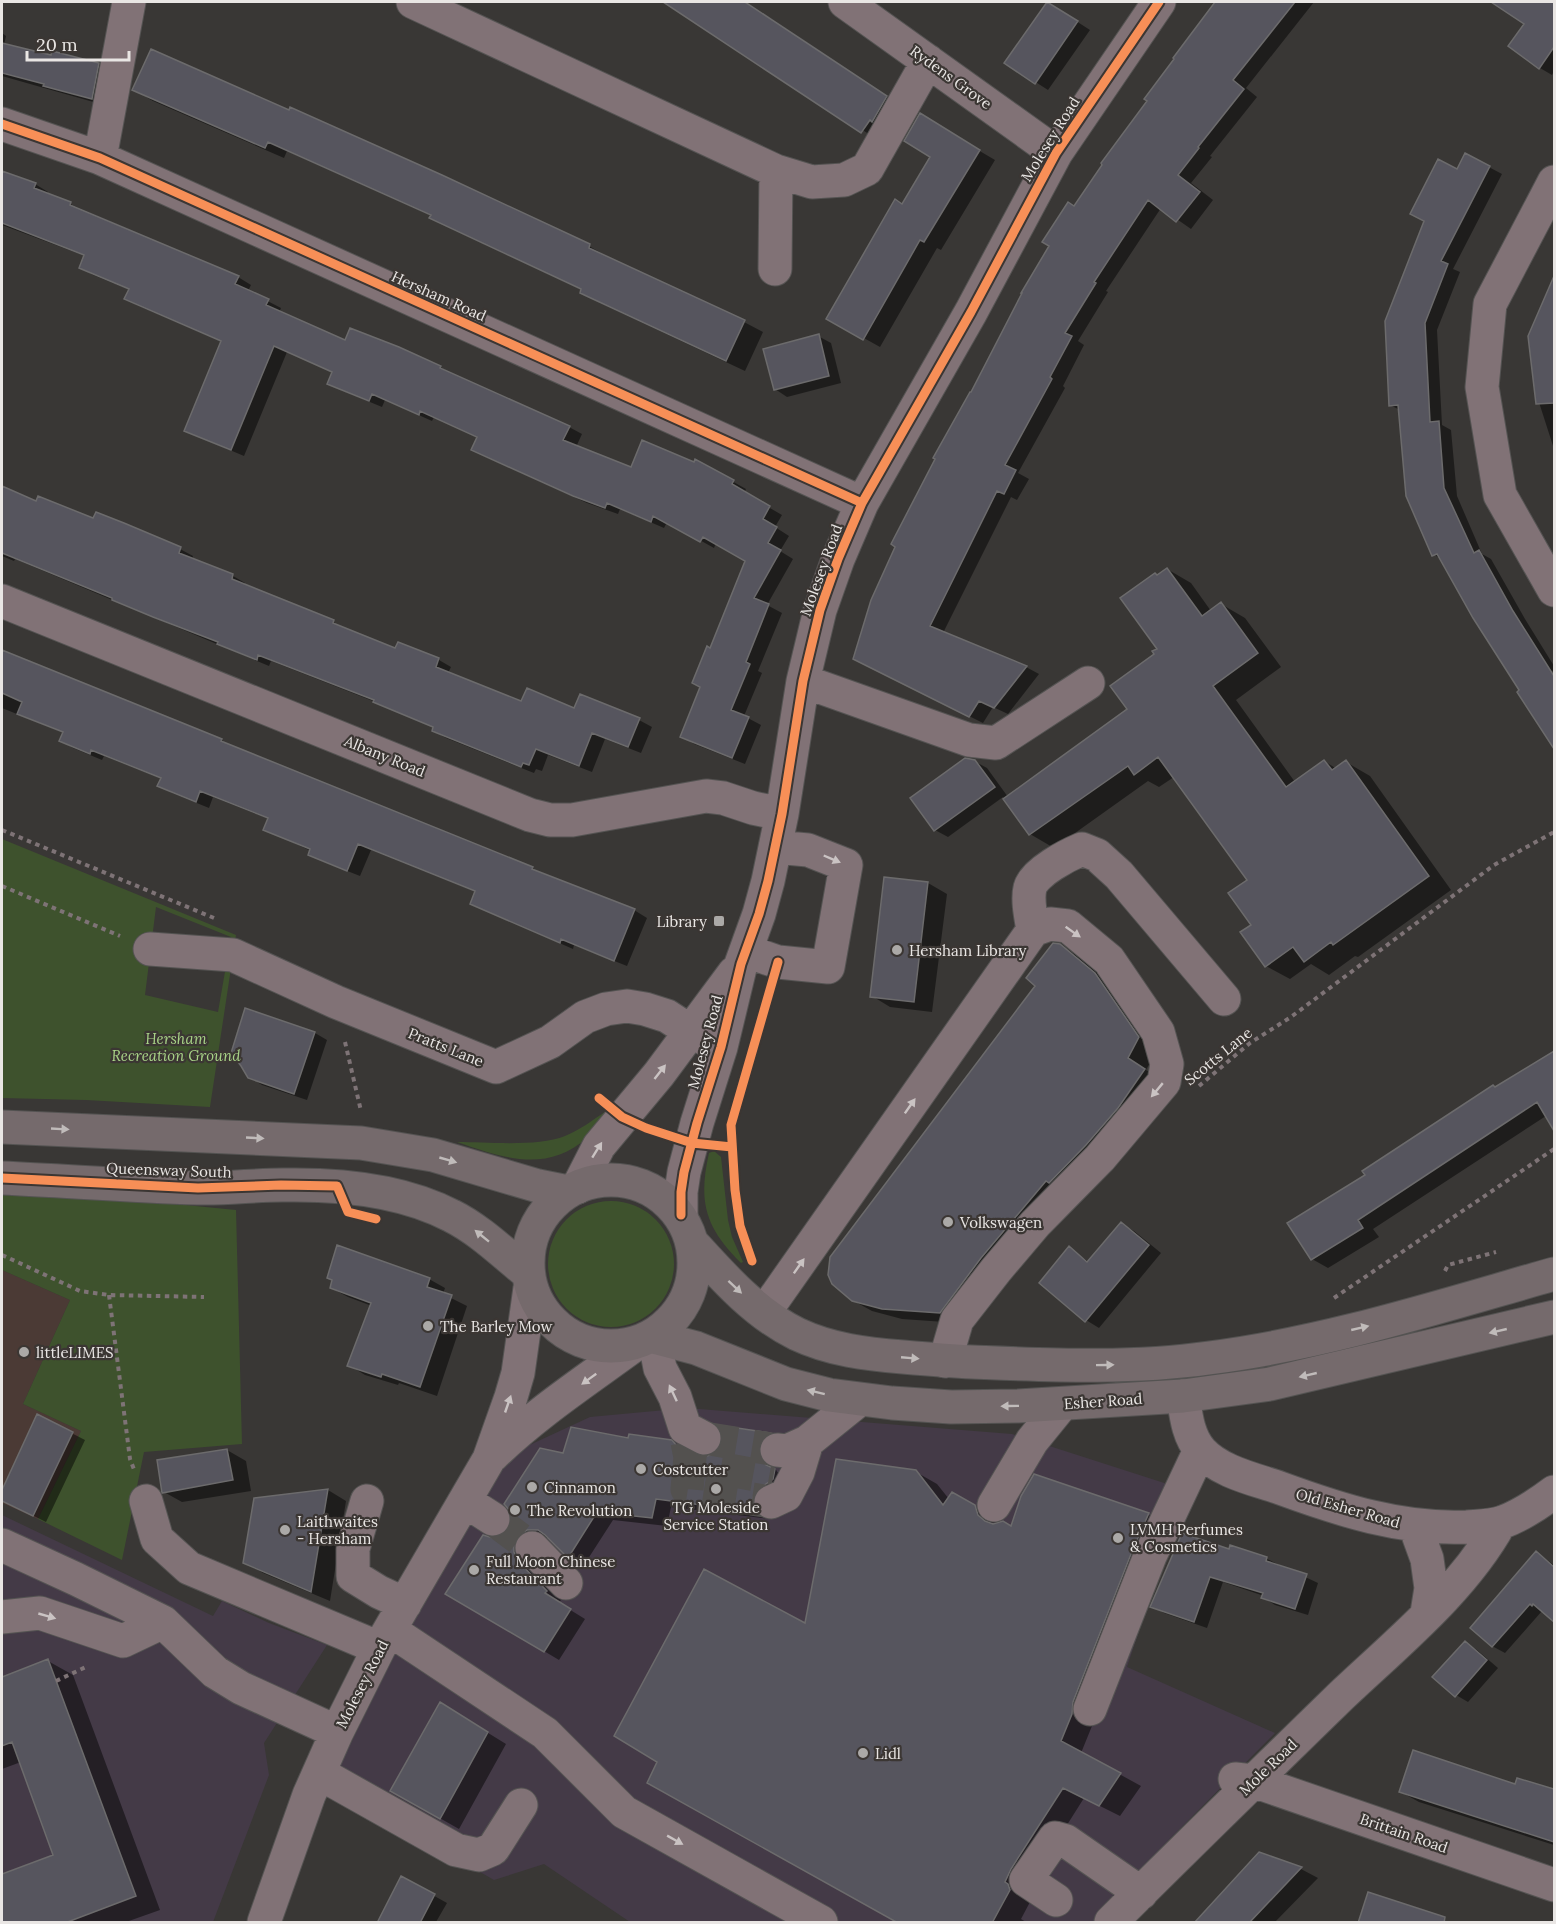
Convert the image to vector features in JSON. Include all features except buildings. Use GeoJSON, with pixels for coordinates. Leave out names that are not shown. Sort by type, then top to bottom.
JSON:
{"type":"FeatureCollection","features":[{"type":"Feature","properties":{"kind":"main road"},"geometry":{"type":"LineString","coordinates":[[2,1127],[361,1143],[433,1155],[506,1178],[573,1189]]}},
{"type":"Feature","properties":{"kind":"main road","name":"Queensway South"},"geometry":{"type":"LineString","coordinates":[[2,1178],[198,1188],[337,1186],[379,1192],[432,1207],[453,1216],[472,1228],[529,1281]]}},
{"type":"Feature","properties":{"kind":"main road"},"geometry":{"type":"LineString","coordinates":[[610,1182],[629,1185],[665,1201],[681,1215],[690,1231],[694,1245],[694,1267],[685,1302],[675,1316],[645,1340],[611,1346],[592,1342],[556,1323],[535,1301],[529,1281],[528,1256],[537,1223],[553,1201],[573,1189],[595,1183],[610,1182]]}},
{"type":"Feature","properties":{"kind":"main road"},"geometry":{"type":"LineString","coordinates":[[694,1245],[737,1290],[764,1313],[796,1334],[829,1347],[878,1355],[945,1361],[1072,1365],[1208,1359],[1378,1324],[1554,1274]]}},
{"type":"Feature","properties":{"kind":"main road","name":"Esher Road"},"geometry":{"type":"LineString","coordinates":[[645,1340],[696,1348],[786,1384],[829,1395],[859,1400],[951,1407],[1062,1404],[1183,1396],[1270,1383],[1554,1317]]}},
{"type":"Feature","properties":{"kind":"street"},"geometry":{"type":"LineString","coordinates":[[100,158],[129,2]]}},
{"type":"Feature","properties":{"kind":"street"},"geometry":{"type":"LineString","coordinates":[[413,2],[776,171],[812,182],[844,180],[867,169],[928,61]]}},
{"type":"Feature","properties":{"kind":"street","name":"Rydens Grove"},"geometry":{"type":"LineString","coordinates":[[845,2],[1056,153]]}},
{"type":"Feature","properties":{"kind":"street","name":"Molesey Road"},"geometry":{"type":"LineString","coordinates":[[681,1215],[684,1172],[721,1047],[743,958],[759,914],[782,814],[803,681],[820,610],[838,559],[862,503],[971,312],[1056,153],[1159,2]]}},
{"type":"Feature","properties":{"kind":"street","name":"Hersham Road"},"geometry":{"type":"LineString","coordinates":[[2,124],[100,158],[862,503]]}},
{"type":"Feature","properties":{"kind":"street"},"geometry":{"type":"LineString","coordinates":[[775,269],[776,171]]}},
{"type":"Feature","properties":{"kind":"street"},"geometry":{"type":"LineString","coordinates":[[1554,182],[1490,304],[1482,387],[1500,495],[1554,590]]}},
{"type":"Feature","properties":{"kind":"street","name":"Albany Road"},"geometry":{"type":"LineString","coordinates":[[2,602],[530,815],[550,820],[572,820],[706,796],[723,798],[782,814]]}},
{"type":"Feature","properties":{"kind":"street"},"geometry":{"type":"LineString","coordinates":[[803,681],[969,740],[996,743],[1088,683]]}},
{"type":"Feature","properties":{"kind":"street"},"geometry":{"type":"LineString","coordinates":[[743,958],[828,967],[846,866],[808,850],[775,847]]}},
{"type":"Feature","properties":{"kind":"street"},"geometry":{"type":"LineString","coordinates":[[1033,930],[1030,888],[1037,877],[1066,856],[1082,849],[1097,855],[1119,875],[1224,999]]}},
{"type":"Feature","properties":{"kind":"street"},"geometry":{"type":"LineString","coordinates":[[764,1313],[1033,930],[1050,924],[1068,926],[1109,960],[1158,1032],[1167,1064],[1164,1082],[1100,1158],[1035,1224],[996,1270],[957,1320],[945,1361]]}},
{"type":"Feature","properties":{"kind":"street","name":"Pratts Lane"},"geometry":{"type":"LineString","coordinates":[[150,949],[234,956],[336,1002],[496,1067],[550,1042],[585,1017],[606,1009],[627,1006],[667,1016],[721,1047]]}},
{"type":"Feature","properties":{"kind":"street","name":"Molesey Road"},"geometry":{"type":"LineString","coordinates":[[573,1189],[599,1146],[659,1074],[743,958]]}},
{"type":"Feature","properties":{"kind":"street","name":"Molesey Road"},"geometry":{"type":"LineString","coordinates":[[264,1923],[309,1795],[337,1732],[391,1627],[489,1459],[518,1373],[529,1281]]}},
{"type":"Feature","properties":{"kind":"street"},"geometry":{"type":"LineString","coordinates":[[645,1340],[675,1397],[692,1436]]}},
{"type":"Feature","properties":{"kind":"street","name":"Molesey Road"},"geometry":{"type":"LineString","coordinates":[[489,1459],[543,1411],[645,1340]]}},
{"type":"Feature","properties":{"kind":"street","name":"Old Esher Road"},"geometry":{"type":"LineString","coordinates":[[1183,1396],[1186,1422],[1192,1438],[1208,1458],[1225,1468],[1309,1498],[1386,1521],[1415,1526],[1459,1527],[1500,1523],[1518,1516],[1554,1492]]}},
{"type":"Feature","properties":{"kind":"street"},"geometry":{"type":"LineString","coordinates":[[782,1468],[859,1400]]}},
{"type":"Feature","properties":{"kind":"street"},"geometry":{"type":"LineString","coordinates":[[994,1505],[1032,1441],[1062,1404]]}},
{"type":"Feature","properties":{"kind":"street"},"geometry":{"type":"LineString","coordinates":[[1090,1709],[1150,1556],[1200,1450]]}},
{"type":"Feature","properties":{"kind":"street"},"geometry":{"type":"LineString","coordinates":[[146,1501],[157,1539],[189,1568],[391,1627],[545,1733],[624,1812],[821,1923]]}},
{"type":"Feature","properties":{"kind":"street"},"geometry":{"type":"LineString","coordinates":[[368,1501],[353,1549],[353,1576],[380,1592],[391,1627]]}},
{"type":"Feature","properties":{"kind":"street"},"geometry":{"type":"LineString","coordinates":[[465,1501],[493,1519]]}},
{"type":"Feature","properties":{"kind":"street","name":"Mole Road"},"geometry":{"type":"LineString","coordinates":[[1111,1923],[1141,1893],[1242,1780],[1427,1613],[1468,1572],[1500,1523]]}},
{"type":"Feature","properties":{"kind":"street"},"geometry":{"type":"LineString","coordinates":[[1415,1526],[1427,1559],[1431,1588],[1427,1613]]}},
{"type":"Feature","properties":{"kind":"street"},"geometry":{"type":"LineString","coordinates":[[2,1545],[163,1622],[215,1672],[227,1680],[337,1732]]}},
{"type":"Feature","properties":{"kind":"street"},"geometry":{"type":"LineString","coordinates":[[531,1548],[566,1583]]}},
{"type":"Feature","properties":{"kind":"street"},"geometry":{"type":"LineString","coordinates":[[2,1617],[40,1613],[90,1632],[123,1641],[163,1622]]}},
{"type":"Feature","properties":{"kind":"street"},"geometry":{"type":"LineString","coordinates":[[319,1773],[456,1850],[479,1855],[493,1850],[520,1805]]}},
{"type":"Feature","properties":{"kind":"street","name":"Brittain Road"},"geometry":{"type":"LineString","coordinates":[[1242,1780],[1554,1885]]}},
{"type":"Feature","properties":{"kind":"street"},"geometry":{"type":"LineString","coordinates":[[1056,1900],[1026,1880],[1055,1838],[1066,1841],[1141,1893]]}},
{"type":"Feature","properties":{"kind":"path"},"geometry":{"type":"LineString","coordinates":[[2,830],[222,921]]}},
{"type":"Feature","properties":{"kind":"path"},"geometry":{"type":"LineString","coordinates":[[2,886],[150,949]]}},
{"type":"Feature","properties":{"kind":"path"},"geometry":{"type":"LineString","coordinates":[[336,1002],[362,1117]]}},
{"type":"Feature","properties":{"kind":"path"},"geometry":{"type":"LineString","coordinates":[[1325,1304],[1554,1149]]}},
{"type":"Feature","properties":{"kind":"path"},"geometry":{"type":"LineString","coordinates":[[2,1255],[80,1291],[109,1295],[204,1297]]}},
{"type":"Feature","properties":{"kind":"path"},"geometry":{"type":"LineString","coordinates":[[109,1295],[130,1459],[146,1501]]}},
{"type":"Feature","properties":{"kind":"shaded area","name":"littleLIMES"},"geometry":{"type":"Polygon","coordinates":[[[2,1270],[70,1300],[23,1404],[81,1431],[38,1519],[2,1501],[33,1516],[73,1432],[37,1414],[2,1490],[2,1270]]]}},
{"type":"Feature","properties":{"kind":"shaded area"},"geometry":{"type":"Polygon","coordinates":[[[687,1408],[1012,1434],[1186,1490],[1127,1667],[1275,1733],[1156,1853],[1093,1922],[630,1922],[544,1864],[494,1880],[330,1785],[427,1589],[508,1455],[590,1417],[687,1408]]]}},
{"type":"Feature","properties":{"kind":"shaded area"},"geometry":{"type":"Polygon","coordinates":[[[2,1515],[213,1616],[222,1601],[269,1623],[327,1645],[264,1743],[269,1775],[213,1922],[2,1922],[2,1515]]]}},
{"type":"Feature","properties":{"kind":"green space","name":"Hersham Recreation Ground"},"geometry":{"type":"Polygon","coordinates":[[[2,839],[236,935],[210,1107],[2,1098],[2,839]],[[156,907],[145,995],[218,1012],[231,937],[156,907]]]}},
{"type":"Feature","properties":{"kind":"green space"},"geometry":{"type":"Polygon","coordinates":[[[606,1111],[610,1113],[588,1137],[557,1156],[541,1159],[508,1157],[457,1142],[541,1142],[576,1131],[606,1111]]]}},
{"type":"Feature","properties":{"kind":"green space"},"geometry":{"type":"Polygon","coordinates":[[[714,1151],[721,1157],[728,1220],[732,1237],[743,1262],[741,1263],[719,1238],[707,1213],[704,1186],[709,1153],[714,1151]]]}},
{"type":"Feature","properties":{"kind":"green space"},"geometry":{"type":"Polygon","coordinates":[[[2,1187],[236,1210],[242,1444],[144,1452],[122,1560],[38,1519],[81,1431],[23,1404],[70,1300],[2,1270],[2,1187]]]}},
{"type":"Feature","properties":{"kind":"green space"},"geometry":{"type":"Polygon","coordinates":[[[611,1201],[635,1206],[655,1220],[669,1240],[674,1264],[669,1288],[655,1308],[635,1322],[611,1327],[587,1322],[567,1308],[553,1288],[548,1264],[553,1240],[567,1220],[587,1206],[611,1201]]]}},
{"type":"Feature","properties":{"kind":"tunnel"},"geometry":{"type":"LineString","coordinates":[[704,1438],[777,1450]]}},
{"type":"Feature","properties":{"kind":"tunnel"},"geometry":{"type":"LineString","coordinates":[[687,1442],[690,1457],[701,1465],[773,1478]]}},
{"type":"Feature","properties":{"kind":"tunnel"},"geometry":{"type":"LineString","coordinates":[[690,1457],[687,1489],[771,1502]]}},
{"type":"Feature","properties":{"kind":"tunnel"},"geometry":{"type":"LineString","coordinates":[[493,1519],[532,1548]]}},
{"type":"Feature","properties":{"kind":"cycle path"},"geometry":{"type":"LineString","coordinates":[[681,1215],[684,1172],[721,1047],[741,964],[768,881],[782,814],[803,681],[820,610],[838,559],[862,503],[971,312],[1056,153],[1159,2]]}},
{"type":"Feature","properties":{"kind":"cycle path"},"geometry":{"type":"LineString","coordinates":[[2,124],[100,158],[862,503]]}},
{"type":"Feature","properties":{"kind":"cycle path"},"geometry":{"type":"LineString","coordinates":[[752,1261],[740,1226],[731,1125],[778,962]]}},
{"type":"Feature","properties":{"kind":"cycle path"},"geometry":{"type":"LineString","coordinates":[[599,1098],[622,1117],[646,1128],[692,1143],[732,1147]]}},
{"type":"Feature","properties":{"kind":"cycle path"},"geometry":{"type":"LineString","coordinates":[[2,1178],[198,1188],[281,1185],[337,1186],[348,1212],[376,1219]]}},
{"type":"Feature","properties":{"kind":"place","name":"Library"},"geometry":{"type":"Point","coordinates":[719,921]}},
{"type":"Feature","properties":{"kind":"place","name":"Hersham Library"},"geometry":{"type":"Point","coordinates":[897,950]}},
{"type":"Feature","properties":{"kind":"place","name":"Volkswagen"},"geometry":{"type":"Point","coordinates":[948,1222]}},
{"type":"Feature","properties":{"kind":"place","name":"The Barley Mow"},"geometry":{"type":"Point","coordinates":[428,1326]}},
{"type":"Feature","properties":{"kind":"place","name":"littleLIMES"},"geometry":{"type":"Point","coordinates":[24,1352]}},
{"type":"Feature","properties":{"kind":"place","name":"Costcutter"},"geometry":{"type":"Point","coordinates":[641,1469]}},
{"type":"Feature","properties":{"kind":"place","name":"Cinnamon"},"geometry":{"type":"Point","coordinates":[532,1487]}},
{"type":"Feature","properties":{"kind":"place","name":"TG Moleside Service Station"},"geometry":{"type":"Point","coordinates":[716,1489]}},
{"type":"Feature","properties":{"kind":"place","name":"The Revolution"},"geometry":{"type":"Point","coordinates":[515,1510]}},
{"type":"Feature","properties":{"kind":"place","name":"Laithwaites - Hersham"},"geometry":{"type":"Point","coordinates":[285,1530]}},
{"type":"Feature","properties":{"kind":"place","name":"LVMH Perfumes & Cosmetics"},"geometry":{"type":"Point","coordinates":[1118,1538]}},
{"type":"Feature","properties":{"kind":"place","name":"Full Moon Chinese Restaurant"},"geometry":{"type":"Point","coordinates":[474,1570]}},
{"type":"Feature","properties":{"kind":"place","name":"Lidl"},"geometry":{"type":"Point","coordinates":[863,1753]}}]}
